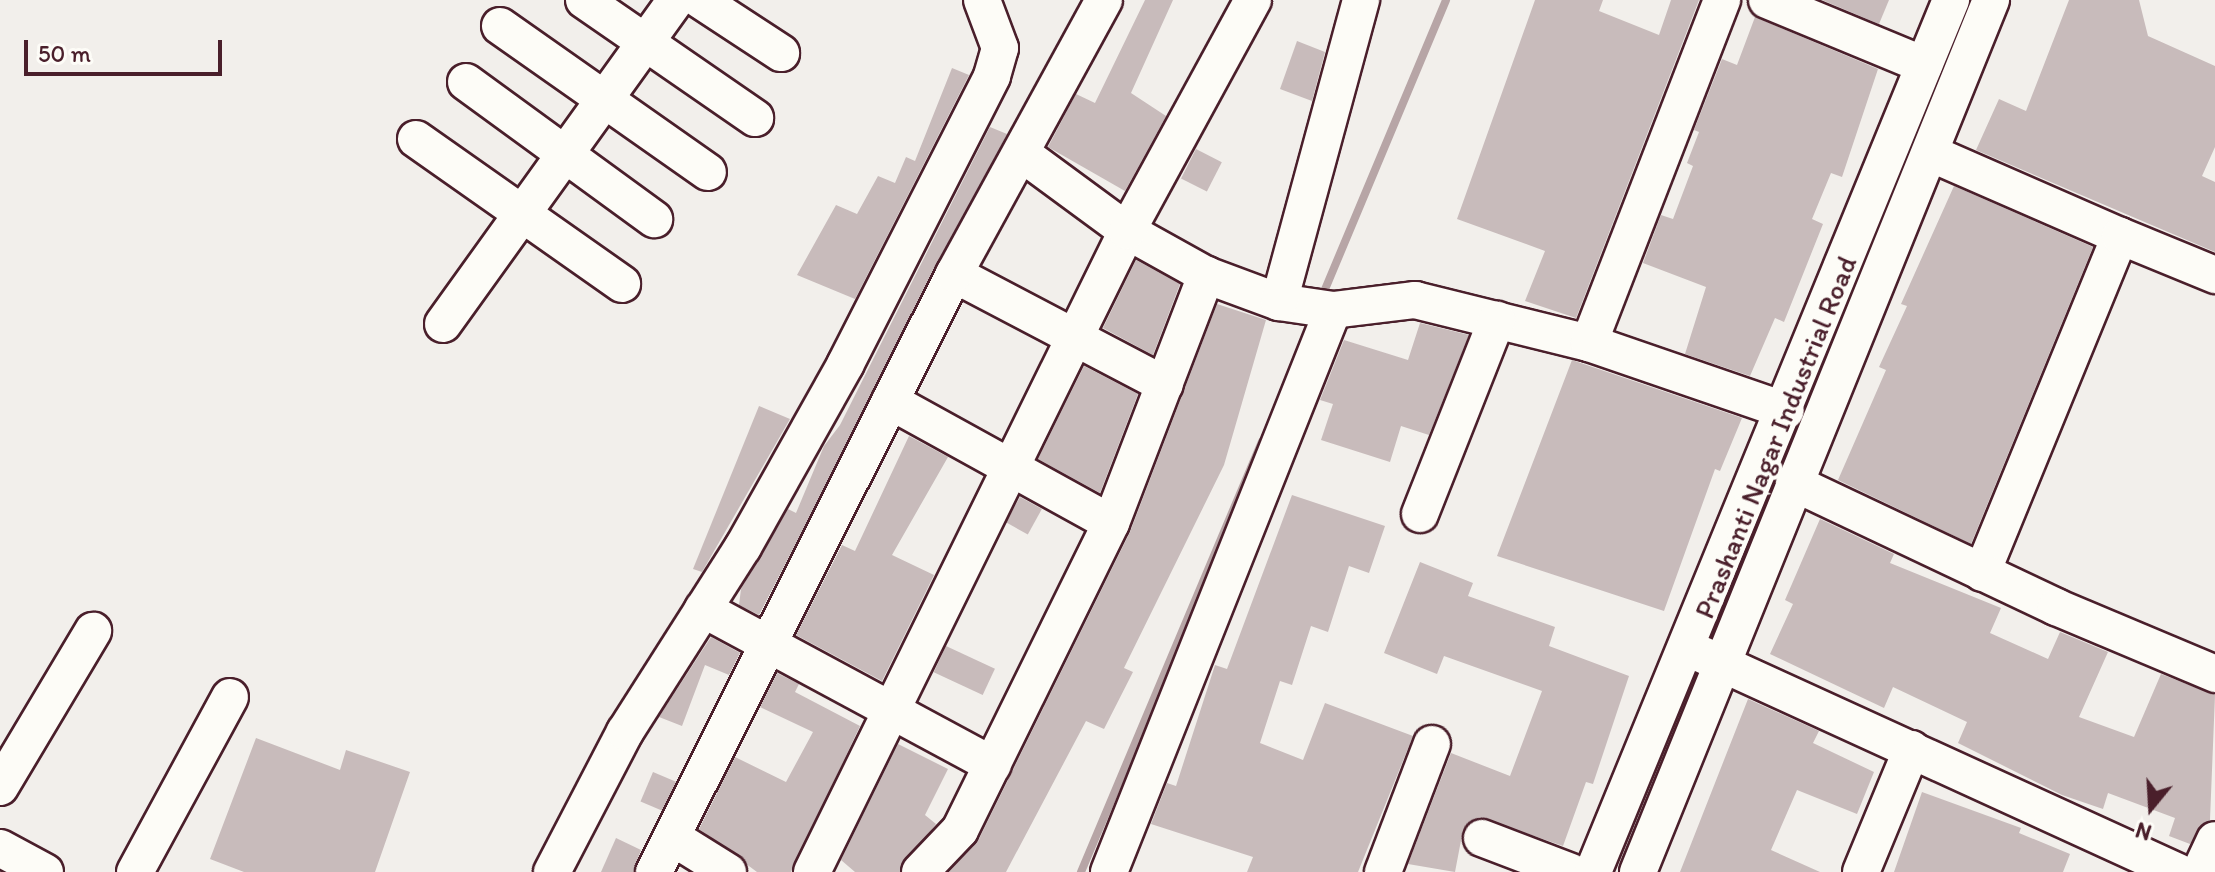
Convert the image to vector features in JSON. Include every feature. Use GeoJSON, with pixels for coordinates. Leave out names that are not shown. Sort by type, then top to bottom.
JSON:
{"type":"FeatureCollection","features":[{"type":"Feature","properties":{"kind":"street"},"geometry":{"type":"LineString","coordinates":[[584,0],[755,118]]}},
{"type":"Feature","properties":{"kind":"street"},"geometry":{"type":"LineString","coordinates":[[443,324],[676,0]]}},
{"type":"Feature","properties":{"kind":"street"},"geometry":{"type":"LineString","coordinates":[[700,0],[781,53]]}},
{"type":"Feature","properties":{"kind":"street"},"geometry":{"type":"LineString","coordinates":[[552,872],[625,732],[703,609],[845,365],[992,76],[1000,48],[982,0]]}},
{"type":"Feature","properties":{"kind":"street"},"geometry":{"type":"LineString","coordinates":[[654,872],[954,274],[1104,0]]}},
{"type":"Feature","properties":{"kind":"street"},"geometry":{"type":"LineString","coordinates":[[812,872],[1079,340],[1127,231],[1253,0]]}},
{"type":"Feature","properties":{"kind":"street"},"geometry":{"type":"LineString","coordinates":[[1279,302],[1361,0]]}},
{"type":"Feature","properties":{"kind":"street"},"geometry":{"type":"LineString","coordinates":[[1589,343],[1722,0]]}},
{"type":"Feature","properties":{"kind":"street"},"geometry":{"type":"LineString","coordinates":[[1767,0],[1924,65]]}},
{"type":"Feature","properties":{"kind":"street","name":"Prashanti Nagar Industrial Road"},"geometry":{"type":"LineString","coordinates":[[1593,872],[1689,650],[1951,0]]}},
{"type":"Feature","properties":{"kind":"street","name":"Prashanti Nagar Industrial Road"},"geometry":{"type":"LineString","coordinates":[[1638,872],[1991,0]]}},
{"type":"Feature","properties":{"kind":"street"},"geometry":{"type":"LineString","coordinates":[[500,26],[708,172]]}},
{"type":"Feature","properties":{"kind":"street"},"geometry":{"type":"LineString","coordinates":[[466,82],[654,219]]}},
{"type":"Feature","properties":{"kind":"street"},"geometry":{"type":"LineString","coordinates":[[416,139],[622,284]]}},
{"type":"Feature","properties":{"kind":"street"},"geometry":{"type":"LineString","coordinates":[[1021,153],[1127,231],[1206,275],[1279,302],[1330,309],[1415,300],[1589,343],[1786,411]]}},
{"type":"Feature","properties":{"kind":"street"},"geometry":{"type":"LineString","coordinates":[[1930,153],[2215,275]]}},
{"type":"Feature","properties":{"kind":"street"},"geometry":{"type":"LineString","coordinates":[[1982,573],[2120,236]]}},
{"type":"Feature","properties":{"kind":"street"},"geometry":{"type":"LineString","coordinates":[[954,274],[1165,385]]}},
{"type":"Feature","properties":{"kind":"street"},"geometry":{"type":"LineString","coordinates":[[920,872],[960,830],[1111,523],[1206,275]]}},
{"type":"Feature","properties":{"kind":"street"},"geometry":{"type":"LineString","coordinates":[[1109,872],[1330,309]]}},
{"type":"Feature","properties":{"kind":"street"},"geometry":{"type":"LineString","coordinates":[[1420,514],[1497,320]]}},
{"type":"Feature","properties":{"kind":"street"},"geometry":{"type":"LineString","coordinates":[[890,401],[1111,523]]}},
{"type":"Feature","properties":{"kind":"street"},"geometry":{"type":"LineString","coordinates":[[1794,483],[1982,573],[2215,674]]}},
{"type":"Feature","properties":{"kind":"street"},"geometry":{"type":"LineString","coordinates":[[703,609],[896,707],[993,765]]}},
{"type":"Feature","properties":{"kind":"street"},"geometry":{"type":"LineString","coordinates":[[0,787],[93,631]]}},
{"type":"Feature","properties":{"kind":"street"},"geometry":{"type":"LineString","coordinates":[[1689,650],[2178,872]]}},
{"type":"Feature","properties":{"kind":"street"},"geometry":{"type":"LineString","coordinates":[[135,872],[230,697]]}},
{"type":"Feature","properties":{"kind":"street"},"geometry":{"type":"LineString","coordinates":[[1383,872],[1432,744]]}},
{"type":"Feature","properties":{"kind":"street"},"geometry":{"type":"LineString","coordinates":[[1861,872],[1912,749]]}},
{"type":"Feature","properties":{"kind":"street"},"geometry":{"type":"LineString","coordinates":[[672,837],[728,872]]}},
{"type":"Feature","properties":{"kind":"street"},"geometry":{"type":"LineString","coordinates":[[1482,838],[1571,872]]}},
{"type":"Feature","properties":{"kind":"street"},"geometry":{"type":"LineString","coordinates":[[2200,872],[2215,840]]}},
{"type":"Feature","properties":{"kind":"street"},"geometry":{"type":"LineString","coordinates":[[0,848],[45,872]]}},
{"type":"Feature","properties":{"kind":"building"},"geometry":{"type":"Polygon","coordinates":[[[1145,0],[1173,0],[1131,93],[1166,116],[1125,191],[1048,147],[1076,94],[1095,103],[1145,0]]]}},
{"type":"Feature","properties":{"kind":"building"},"geometry":{"type":"Polygon","coordinates":[[[1535,0],[1603,0],[1599,11],[1659,35],[1671,0],[1699,0],[1576,318],[1525,301],[1545,251],[1457,219],[1535,0]]]}},
{"type":"Feature","properties":{"kind":"building"},"geometry":{"type":"Polygon","coordinates":[[[1822,0],[1889,0],[1879,24],[1822,0]]]}},
{"type":"Feature","properties":{"kind":"building"},"geometry":{"type":"Polygon","coordinates":[[[2069,0],[2139,0],[2148,36],[2215,66],[2215,147],[2202,176],[2215,182],[2215,252],[1976,150],[1999,99],[2026,111],[2069,0]]]}},
{"type":"Feature","properties":{"kind":"building"},"geometry":{"type":"Polygon","coordinates":[[[1755,17],[1878,69],[1842,177],[1831,173],[1812,219],[1823,224],[1784,322],[1775,318],[1750,376],[1685,354],[1706,287],[1643,263],[1661,215],[1673,219],[1693,166],[1687,163],[1699,132],[1694,130],[1722,59],[1737,65],[1755,17]]]}},
{"type":"Feature","properties":{"kind":"building"},"geometry":{"type":"Polygon","coordinates":[[[1297,41],[1325,52],[1312,101],[1280,89],[1297,41]]]}},
{"type":"Feature","properties":{"kind":"building"},"geometry":{"type":"Polygon","coordinates":[[[952,68],[969,75],[855,299],[797,275],[836,205],[857,214],[878,176],[895,183],[906,157],[915,161],[952,68]]]}},
{"type":"Feature","properties":{"kind":"building"},"geometry":{"type":"Polygon","coordinates":[[[990,127],[1007,134],[759,615],[739,605],[741,589],[788,509],[796,513],[824,446],[840,425],[990,127]]]}},
{"type":"Feature","properties":{"kind":"building"},"geometry":{"type":"Polygon","coordinates":[[[1196,149],[1222,162],[1207,192],[1181,178],[1196,149]]]}},
{"type":"Feature","properties":{"kind":"building"},"geometry":{"type":"Polygon","coordinates":[[[1954,186],[2093,247],[1971,544],[1838,480],[1886,370],[1879,367],[1907,306],[1901,304],[1954,186]]]}},
{"type":"Feature","properties":{"kind":"building"},"geometry":{"type":"Polygon","coordinates":[[[1136,260],[1180,284],[1153,355],[1103,328],[1136,260]]]}},
{"type":"Feature","properties":{"kind":"building"},"geometry":{"type":"Polygon","coordinates":[[[1217,304],[1266,320],[1224,465],[1124,668],[1133,672],[1104,729],[1086,721],[1006,872],[949,872],[979,839],[1130,532],[1217,304]]]}},
{"type":"Feature","properties":{"kind":"building"},"geometry":{"type":"Polygon","coordinates":[[[1420,323],[1469,335],[1429,435],[1401,426],[1390,462],[1321,440],[1333,404],[1320,400],[1344,340],[1408,360],[1420,323]]]}},
{"type":"Feature","properties":{"kind":"building"},"geometry":{"type":"Polygon","coordinates":[[[1572,360],[1742,418],[1720,471],[1715,469],[1664,611],[1497,556],[1572,360]]]}},
{"type":"Feature","properties":{"kind":"building"},"geometry":{"type":"Polygon","coordinates":[[[1084,366],[1138,394],[1100,493],[1038,459],[1084,366]]]}},
{"type":"Feature","properties":{"kind":"building"},"geometry":{"type":"Polygon","coordinates":[[[759,406],[790,419],[702,572],[693,569],[759,406]]]}},
{"type":"Feature","properties":{"kind":"building"},"geometry":{"type":"Polygon","coordinates":[[[909,436],[948,457],[892,555],[934,575],[882,681],[796,635],[842,545],[855,551],[909,436]]]}},
{"type":"Feature","properties":{"kind":"building"},"geometry":{"type":"Polygon","coordinates":[[[1292,495],[1385,526],[1369,573],[1349,566],[1328,632],[1311,626],[1292,685],[1280,681],[1260,743],[1303,760],[1325,703],[1413,736],[1358,872],[1247,872],[1253,857],[1151,824],[1167,783],[1176,786],[1215,665],[1227,669],[1292,495]]]}},
{"type":"Feature","properties":{"kind":"building"},"geometry":{"type":"Polygon","coordinates":[[[1020,497],[1042,509],[1028,534],[1006,522],[1020,497]]]}},
{"type":"Feature","properties":{"kind":"building"},"geometry":{"type":"Polygon","coordinates":[[[1820,519],[1894,554],[1890,563],[2001,608],[1990,633],[2048,659],[2060,632],[2108,652],[2079,717],[2134,737],[2161,674],[2215,695],[2210,820],[2190,844],[2169,836],[2175,818],[2108,793],[2103,809],[2062,795],[1958,743],[1967,722],[1893,687],[1884,708],[1770,654],[1793,604],[1785,600],[1820,519]]]}},
{"type":"Feature","properties":{"kind":"building"},"geometry":{"type":"Polygon","coordinates":[[[1420,562],[1473,583],[1468,596],[1555,627],[1549,646],[1629,676],[1593,784],[1586,782],[1563,846],[1479,817],[1463,830],[1455,872],[1408,864],[1451,753],[1510,776],[1542,691],[1444,656],[1437,674],[1384,653],[1420,562]]]}},
{"type":"Feature","properties":{"kind":"building"},"geometry":{"type":"Polygon","coordinates":[[[711,637],[740,653],[729,675],[705,665],[682,726],[659,717],[711,637]]]}},
{"type":"Feature","properties":{"kind":"building"},"geometry":{"type":"Polygon","coordinates":[[[946,646],[995,669],[983,695],[934,672],[946,646]]]}},
{"type":"Feature","properties":{"kind":"building"},"geometry":{"type":"Polygon","coordinates":[[[777,673],[799,684],[795,692],[860,726],[791,872],[757,872],[699,829],[735,757],[786,782],[813,732],[760,707],[777,673]]]}},
{"type":"Feature","properties":{"kind":"building"},"geometry":{"type":"Polygon","coordinates":[[[1748,699],[1819,731],[1813,743],[1874,772],[1857,814],[1797,790],[1771,850],[1820,872],[1680,872],[1748,699]]]}},
{"type":"Feature","properties":{"kind":"building"},"geometry":{"type":"Polygon","coordinates":[[[256,738],[340,770],[346,750],[410,772],[375,872],[244,872],[210,859],[256,738]]]}},
{"type":"Feature","properties":{"kind":"building"},"geometry":{"type":"Polygon","coordinates":[[[898,744],[948,769],[925,815],[936,824],[900,872],[855,872],[841,860],[898,744]]]}},
{"type":"Feature","properties":{"kind":"building"},"geometry":{"type":"Polygon","coordinates":[[[653,772],[676,782],[664,811],[640,801],[653,772]]]}},
{"type":"Feature","properties":{"kind":"building"},"geometry":{"type":"Polygon","coordinates":[[[1922,792],[2021,828],[2019,833],[2070,854],[2063,872],[1894,872],[1922,792]]]}},
{"type":"Feature","properties":{"kind":"building"},"geometry":{"type":"Polygon","coordinates":[[[616,838],[641,850],[633,872],[601,872],[616,838]]]}},
{"type":"Feature","properties":{"kind":"waterway"},"geometry":{"type":"LineString","coordinates":[[1321,299],[1446,0]]}},
{"type":"Feature","properties":{"kind":"waterway"},"geometry":{"type":"LineString","coordinates":[[1081,872],[1262,441]]}}]}
